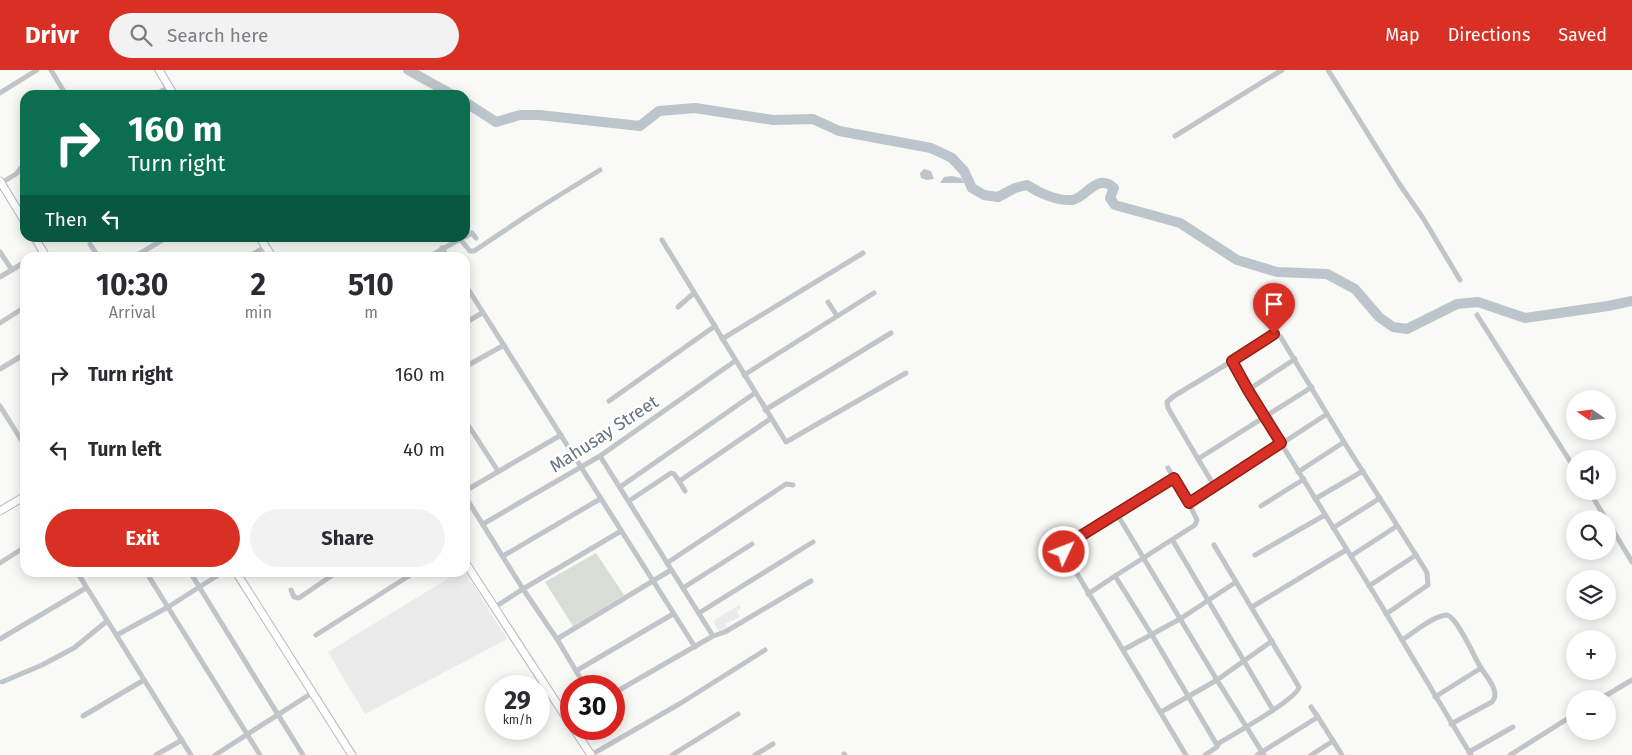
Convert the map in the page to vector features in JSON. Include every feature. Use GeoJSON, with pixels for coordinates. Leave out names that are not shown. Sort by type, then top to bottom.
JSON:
{"type":"FeatureCollection","features":[{"type":"Feature","properties":{"kind":"street"},"geometry":{"type":"LineString","coordinates":[[0,93],[37,70]]}},
{"type":"Feature","properties":{"kind":"street"},"geometry":{"type":"LineString","coordinates":[[51,70],[63,90]]}},
{"type":"Feature","properties":{"kind":"street"},"geometry":{"type":"LineString","coordinates":[[159,70],[171,90]]}},
{"type":"Feature","properties":{"kind":"street"},"geometry":{"type":"LineString","coordinates":[[1175,136],[1282,70]]}},
{"type":"Feature","properties":{"kind":"street"},"geometry":{"type":"LineString","coordinates":[[1328,70],[1400,185],[1423,218],[1460,280]]}},
{"type":"Feature","properties":{"kind":"street"},"geometry":{"type":"LineString","coordinates":[[164,90],[169,87]]}},
{"type":"Feature","properties":{"kind":"street"},"geometry":{"type":"LineString","coordinates":[[20,169],[16,174],[1,183],[20,214]]}},
{"type":"Feature","properties":{"kind":"street"},"geometry":{"type":"LineString","coordinates":[[465,242],[468,250],[474,251],[600,170]]}},
{"type":"Feature","properties":{"kind":"street"},"geometry":{"type":"LineString","coordinates":[[470,234],[472,233],[476,238]]}},
{"type":"Feature","properties":{"kind":"street"},"geometry":{"type":"LineString","coordinates":[[662,240],[770,419],[788,443],[906,372]]}},
{"type":"Feature","properties":{"kind":"street"},"geometry":{"type":"LineString","coordinates":[[142,252],[159,242]]}},
{"type":"Feature","properties":{"kind":"street"},"geometry":{"type":"LineString","coordinates":[[263,242],[269,252]]}},
{"type":"Feature","properties":{"kind":"street"},"geometry":{"type":"LineString","coordinates":[[436,252],[455,242]]}},
{"type":"Feature","properties":{"kind":"street"},"geometry":{"type":"LineString","coordinates":[[90,244],[95,252]]}},
{"type":"Feature","properties":{"kind":"street"},"geometry":{"type":"LineString","coordinates":[[256,252],[266,246]]}},
{"type":"Feature","properties":{"kind":"street"},"geometry":{"type":"LineString","coordinates":[[442,248],[444,252]]}},
{"type":"Feature","properties":{"kind":"street"},"geometry":{"type":"LineString","coordinates":[[0,252],[12,270]]}},
{"type":"Feature","properties":{"kind":"street"},"geometry":{"type":"LineString","coordinates":[[722,339],[863,253]]}},
{"type":"Feature","properties":{"kind":"street"},"geometry":{"type":"LineString","coordinates":[[0,278],[20,265]]}},
{"type":"Feature","properties":{"kind":"street"},"geometry":{"type":"LineString","coordinates":[[470,293],[695,647]]}},
{"type":"Feature","properties":{"kind":"street"},"geometry":{"type":"LineString","coordinates":[[678,307],[694,293]]}},
{"type":"Feature","properties":{"kind":"street"},"geometry":{"type":"LineString","coordinates":[[744,375],[874,293]]}},
{"type":"Feature","properties":{"kind":"street"},"geometry":{"type":"LineString","coordinates":[[828,302],[837,316]]}},
{"type":"Feature","properties":{"kind":"street"},"geometry":{"type":"LineString","coordinates":[[0,323],[20,310]]}},
{"type":"Feature","properties":{"kind":"street"},"geometry":{"type":"LineString","coordinates":[[470,321],[482,313]]}},
{"type":"Feature","properties":{"kind":"street"},"geometry":{"type":"LineString","coordinates":[[1478,315],[1566,455]]}},
{"type":"Feature","properties":{"kind":"street"},"geometry":{"type":"LineString","coordinates":[[609,401],[714,326]]}},
{"type":"Feature","properties":{"kind":"street"},"geometry":{"type":"LineString","coordinates":[[765,410],[891,333]]}},
{"type":"Feature","properties":{"kind":"street"},"geometry":{"type":"LineString","coordinates":[[1215,487],[1168,408],[1167,402],[1276,334],[1280,336],[1295,359],[1344,442],[1427,573],[1428,584],[1386,614]]}},
{"type":"Feature","properties":{"kind":"street"},"geometry":{"type":"LineString","coordinates":[[470,364],[504,345]]}},
{"type":"Feature","properties":{"kind":"street"},"geometry":{"type":"LineString","coordinates":[[0,369],[20,357]]}},
{"type":"Feature","properties":{"kind":"street"},"geometry":{"type":"LineString","coordinates":[[1248,390],[1295,359]]}},
{"type":"Feature","properties":{"kind":"street","name":"Mahusay Street"},"geometry":{"type":"LineString","coordinates":[[483,524],[600,456],[735,361]]}},
{"type":"Feature","properties":{"kind":"street"},"geometry":{"type":"LineString","coordinates":[[1232,361],[1470,754],[1513,727]]}},
{"type":"Feature","properties":{"kind":"street"},"geometry":{"type":"LineString","coordinates":[[1198,459],[1312,387]]}},
{"type":"Feature","properties":{"kind":"street"},"geometry":{"type":"LineString","coordinates":[[620,487],[755,393]]}},
{"type":"Feature","properties":{"kind":"street"},"geometry":{"type":"LineString","coordinates":[[0,406],[20,438]]}},
{"type":"Feature","properties":{"kind":"street"},"geometry":{"type":"LineString","coordinates":[[1189,503],[1327,414]]}},
{"type":"Feature","properties":{"kind":"street"},"geometry":{"type":"LineString","coordinates":[[679,481],[770,419]]}},
{"type":"Feature","properties":{"kind":"street"},"geometry":{"type":"LineString","coordinates":[[470,428],[498,471]]}},
{"type":"Feature","properties":{"kind":"street"},"geometry":{"type":"LineString","coordinates":[[470,488],[560,435]]}},
{"type":"Feature","properties":{"kind":"street"},"geometry":{"type":"LineString","coordinates":[[1298,472],[1344,442]]}},
{"type":"Feature","properties":{"kind":"street"},"geometry":{"type":"LineString","coordinates":[[600,456],[713,636]]}},
{"type":"Feature","properties":{"kind":"street"},"geometry":{"type":"LineString","coordinates":[[1088,594],[1173,541],[1196,524],[1197,520],[1189,503],[1168,468]]}},
{"type":"Feature","properties":{"kind":"street"},"geometry":{"type":"LineString","coordinates":[[1315,499],[1363,471]]}},
{"type":"Feature","properties":{"kind":"street"},"geometry":{"type":"LineString","coordinates":[[629,501],[671,473],[674,474],[684,491]]}},
{"type":"Feature","properties":{"kind":"street"},"geometry":{"type":"LineString","coordinates":[[1174,478],[1066,545],[1064,552],[1186,755]]}},
{"type":"Feature","properties":{"kind":"street"},"geometry":{"type":"LineString","coordinates":[[1260,506],[1304,479]]}},
{"type":"Feature","properties":{"kind":"street"},"geometry":{"type":"LineString","coordinates":[[667,563],[783,486],[793,485]]}},
{"type":"Feature","properties":{"kind":"street"},"geometry":{"type":"LineString","coordinates":[[1333,528],[1380,498]]}},
{"type":"Feature","properties":{"kind":"street"},"geometry":{"type":"LineString","coordinates":[[0,511],[20,499]]}},
{"type":"Feature","properties":{"kind":"street"},"geometry":{"type":"LineString","coordinates":[[503,556],[600,499]]}},
{"type":"Feature","properties":{"kind":"street"},"geometry":{"type":"LineString","coordinates":[[470,504],[578,675]]}},
{"type":"Feature","properties":{"kind":"street"},"geometry":{"type":"LineString","coordinates":[[1117,514],[1246,726],[1261,754],[1318,717]]}},
{"type":"Feature","properties":{"kind":"street"},"geometry":{"type":"LineString","coordinates":[[1255,555],[1325,515]]}},
{"type":"Feature","properties":{"kind":"street"},"geometry":{"type":"LineString","coordinates":[[1351,556],[1397,526]]}},
{"type":"Feature","properties":{"kind":"street"},"geometry":{"type":"LineString","coordinates":[[495,607],[621,531]]}},
{"type":"Feature","properties":{"kind":"street"},"geometry":{"type":"LineString","coordinates":[[1616,535],[1632,562]]}},
{"type":"Feature","properties":{"kind":"street"},"geometry":{"type":"LineString","coordinates":[[1173,541],[1273,710]]}},
{"type":"Feature","properties":{"kind":"street"},"geometry":{"type":"LineString","coordinates":[[699,614],[813,542]]}},
{"type":"Feature","properties":{"kind":"street"},"geometry":{"type":"LineString","coordinates":[[683,588],[752,544]]}},
{"type":"Feature","properties":{"kind":"street"},"geometry":{"type":"LineString","coordinates":[[1205,755],[1216,747],[1217,744],[1298,693],[1300,687],[1214,545]]}},
{"type":"Feature","properties":{"kind":"street"},"geometry":{"type":"LineString","coordinates":[[0,563],[20,550]]}},
{"type":"Feature","properties":{"kind":"street"},"geometry":{"type":"LineString","coordinates":[[1252,608],[1346,550]]}},
{"type":"Feature","properties":{"kind":"street"},"geometry":{"type":"LineString","coordinates":[[1369,586],[1416,555]]}},
{"type":"Feature","properties":{"kind":"street"},"geometry":{"type":"LineString","coordinates":[[470,570],[560,705]]}},
{"type":"Feature","properties":{"kind":"street"},"geometry":{"type":"LineString","coordinates":[[557,639],[671,570]]}},
{"type":"Feature","properties":{"kind":"street"},"geometry":{"type":"LineString","coordinates":[[1115,576],[1217,744]]}},
{"type":"Feature","properties":{"kind":"street"},"geometry":{"type":"LineString","coordinates":[[80,577],[191,755]]}},
{"type":"Feature","properties":{"kind":"street"},"geometry":{"type":"LineString","coordinates":[[149,577],[260,755]]}},
{"type":"Feature","properties":{"kind":"street"},"geometry":{"type":"LineString","coordinates":[[193,577],[303,755]]}},
{"type":"Feature","properties":{"kind":"street"},"geometry":{"type":"LineString","coordinates":[[117,635],[168,607],[215,577]]}},
{"type":"Feature","properties":{"kind":"street"},"geometry":{"type":"LineString","coordinates":[[239,577],[352,755]]}},
{"type":"Feature","properties":{"kind":"street"},"geometry":{"type":"LineString","coordinates":[[291,590],[294,597],[299,598],[330,577]]}},
{"type":"Feature","properties":{"kind":"street"},"geometry":{"type":"LineString","coordinates":[[316,634],[407,577]]}},
{"type":"Feature","properties":{"kind":"street"},"geometry":{"type":"LineString","coordinates":[[625,687],[713,636],[725,632],[811,581]]}},
{"type":"Feature","properties":{"kind":"street"},"geometry":{"type":"LineString","coordinates":[[1123,650],[1180,619],[1236,582]]}},
{"type":"Feature","properties":{"kind":"street"},"geometry":{"type":"LineString","coordinates":[[0,639],[86,588]]}},
{"type":"Feature","properties":{"kind":"street"},"geometry":{"type":"LineString","coordinates":[[576,671],[674,614]]}},
{"type":"Feature","properties":{"kind":"street"},"geometry":{"type":"LineString","coordinates":[[1402,640],[1430,622],[1447,615],[1457,624],[1496,694],[1496,699],[1451,724]]}},
{"type":"Feature","properties":{"kind":"street"},"geometry":{"type":"LineString","coordinates":[[2,682],[66,653],[107,621]]}},
{"type":"Feature","properties":{"kind":"street"},"geometry":{"type":"LineString","coordinates":[[1161,712],[1217,680],[1244,659],[1272,641]]}},
{"type":"Feature","properties":{"kind":"street"},"geometry":{"type":"LineString","coordinates":[[581,740],[591,755],[681,703],[765,650]]}},
{"type":"Feature","properties":{"kind":"street"},"geometry":{"type":"LineString","coordinates":[[1435,698],[1481,668]]}},
{"type":"Feature","properties":{"kind":"street"},"geometry":{"type":"LineString","coordinates":[[83,716],[144,680]]}},
{"type":"Feature","properties":{"kind":"street"},"geometry":{"type":"LineString","coordinates":[[1615,690],[1632,680]]}},
{"type":"Feature","properties":{"kind":"street"},"geometry":{"type":"LineString","coordinates":[[215,755],[312,694]]}},
{"type":"Feature","properties":{"kind":"street"},"geometry":{"type":"LineString","coordinates":[[1311,707],[1342,755]]}},
{"type":"Feature","properties":{"kind":"street"},"geometry":{"type":"LineString","coordinates":[[672,755],[738,714]]}},
{"type":"Feature","properties":{"kind":"street"},"geometry":{"type":"LineString","coordinates":[[1510,755],[1566,720]]}},
{"type":"Feature","properties":{"kind":"street"},"geometry":{"type":"LineString","coordinates":[[156,755],[182,740]]}},
{"type":"Feature","properties":{"kind":"street"},"geometry":{"type":"LineString","coordinates":[[1311,755],[1333,741]]}},
{"type":"Feature","properties":{"kind":"street"},"geometry":{"type":"LineString","coordinates":[[756,755],[773,744]]}},
{"type":"Feature","properties":{"kind":"shaded area"},"geometry":{"type":"Polygon","coordinates":[[[924,169],[931,171],[934,179],[927,180],[921,178],[920,173],[924,169]]]}},
{"type":"Feature","properties":{"kind":"shaded area"},"geometry":{"type":"Polygon","coordinates":[[[944,177],[961,178],[964,183],[940,183],[944,177]]]}},
{"type":"Feature","properties":{"kind":"shaded area"},"geometry":{"type":"Polygon","coordinates":[[[596,553],[624,595],[573,626],[545,582],[596,553]]]}},
{"type":"Feature","properties":{"kind":"shaded area"},"geometry":{"type":"Polygon","coordinates":[[[450,577],[468,577],[507,639],[365,714],[328,652],[450,577]]]}},
{"type":"Feature","properties":{"kind":"shaded area"},"geometry":{"type":"Polygon","coordinates":[[[739,605],[741,608],[737,611],[740,617],[725,624],[727,628],[719,632],[713,621],[739,605]]]}},
{"type":"Feature","properties":{"kind":"waterway"},"geometry":{"type":"LineString","coordinates":[[408,70],[444,90]]}},
{"type":"Feature","properties":{"kind":"waterway"},"geometry":{"type":"LineString","coordinates":[[470,105],[496,122],[520,115],[539,115],[640,126],[659,111],[695,108],[773,120],[813,119],[839,131],[931,148],[952,158],[964,171],[972,188],[984,195],[998,197],[1015,188],[1027,185],[1048,196],[1072,200],[1097,184],[1108,184],[1114,188],[1110,198],[1115,205],[1180,223],[1237,260],[1277,272],[1327,274],[1355,289],[1379,317],[1393,327],[1407,329],[1457,304],[1478,302],[1525,318],[1632,301]]}},
{"type":"Feature","properties":{"kind":"route"},"geometry":{"type":"LineString","coordinates":[[1064,552],[1066,545],[1174,478],[1189,503],[1221,484],[1281,443],[1232,361],[1274,334]]}}]}
